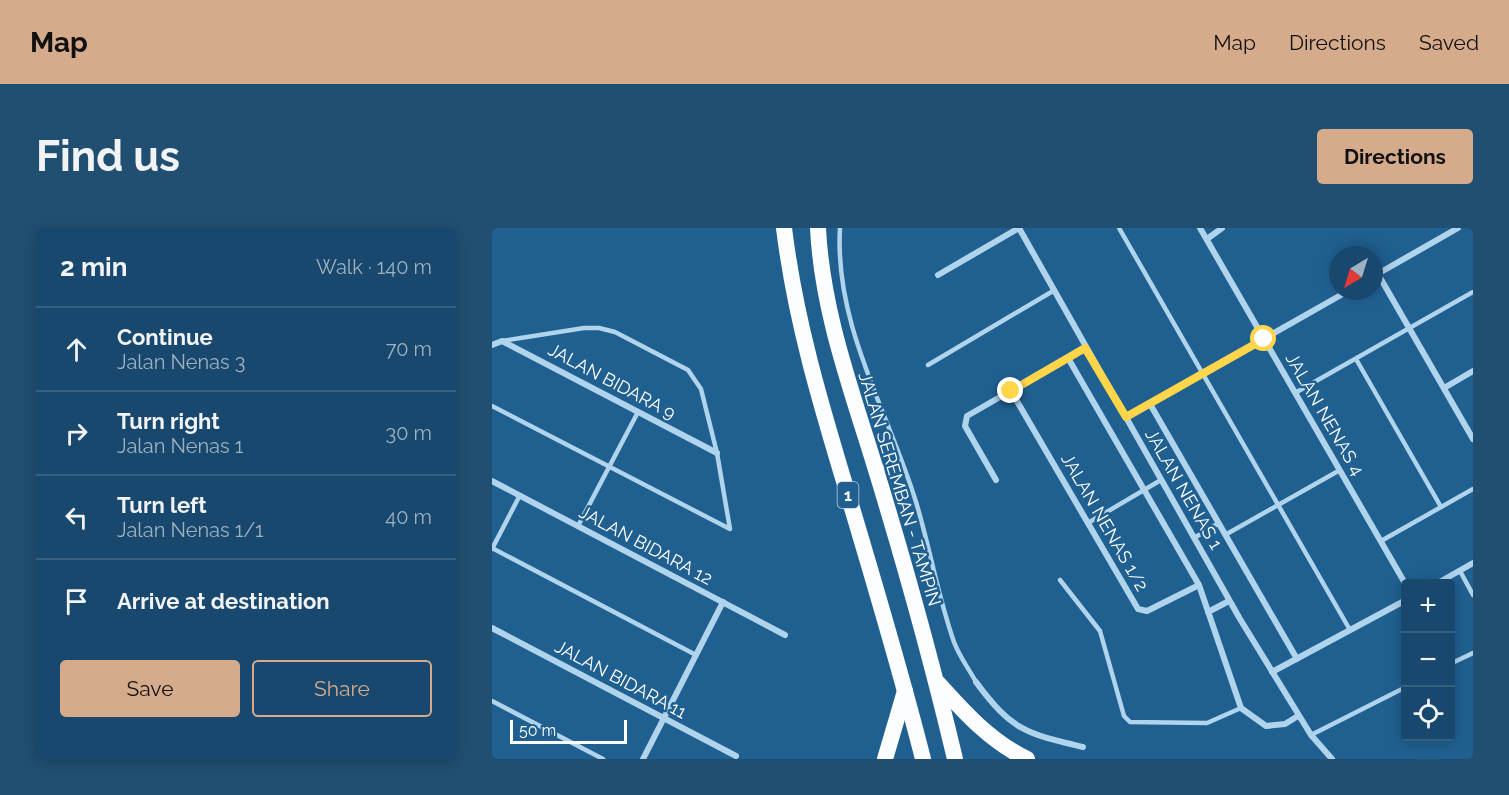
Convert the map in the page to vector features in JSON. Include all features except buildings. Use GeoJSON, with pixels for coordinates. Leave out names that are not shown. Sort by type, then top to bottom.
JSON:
{"type":"FeatureCollection","features":[{"type":"Feature","properties":{"kind":"highway","name":"1"},"geometry":{"type":"LineString","coordinates":[[784,228],[791,285],[810,370],[905,688],[923,759]]}},
{"type":"Feature","properties":{"kind":"highway","name":"JALAN SEREMBAN - TAMPIN"},"geometry":{"type":"LineString","coordinates":[[818,228],[826,297],[848,383],[876,470],[937,682],[955,759]]}},
{"type":"Feature","properties":{"kind":"highway"},"geometry":{"type":"LineString","coordinates":[[937,682],[982,731],[1027,759]]}},
{"type":"Feature","properties":{"kind":"highway"},"geometry":{"type":"LineString","coordinates":[[885,759],[905,688]]}},
{"type":"Feature","properties":{"kind":"street"},"geometry":{"type":"LineString","coordinates":[[938,275],[1019,228]]}},
{"type":"Feature","properties":{"kind":"street","name":"JALAN NENAS 1"},"geometry":{"type":"LineString","coordinates":[[1019,228],[1085,348],[1298,717],[1332,759]]}},
{"type":"Feature","properties":{"kind":"street","name":"JALAN NENAS 4"},"geometry":{"type":"LineString","coordinates":[[1200,228],[1403,579]]}},
{"type":"Feature","properties":{"kind":"street"},"geometry":{"type":"LineString","coordinates":[[1207,240],[1222,228]]}},
{"type":"Feature","properties":{"kind":"street"},"geometry":{"type":"LineString","coordinates":[[1383,271],[1458,228]]}},
{"type":"Feature","properties":{"kind":"street"},"geometry":{"type":"LineString","coordinates":[[1383,286],[1410,328],[1473,439]]}},
{"type":"Feature","properties":{"kind":"street"},"geometry":{"type":"LineString","coordinates":[[1126,417],[1332,300]]}},
{"type":"Feature","properties":{"kind":"street"},"geometry":{"type":"LineString","coordinates":[[492,345],[502,341]]}},
{"type":"Feature","properties":{"kind":"street","name":"JALAN BIDARA 9"},"geometry":{"type":"LineString","coordinates":[[502,341],[717,453]]}},
{"type":"Feature","properties":{"kind":"street"},"geometry":{"type":"LineString","coordinates":[[996,480],[965,426],[967,416],[1085,348]]}},
{"type":"Feature","properties":{"kind":"street"},"geometry":{"type":"LineString","coordinates":[[1068,358],[1199,585],[1241,708],[1266,726],[1285,724],[1298,717]]}},
{"type":"Feature","properties":{"kind":"street"},"geometry":{"type":"LineString","coordinates":[[1444,388],[1473,371]]}},
{"type":"Feature","properties":{"kind":"street","name":"JALAN NENAS 1/2"},"geometry":{"type":"LineString","coordinates":[[1011,391],[1138,609],[1147,611],[1199,585]]}},
{"type":"Feature","properties":{"kind":"street"},"geometry":{"type":"LineString","coordinates":[[1150,404],[1297,659]]}},
{"type":"Feature","properties":{"kind":"street"},"geometry":{"type":"LineString","coordinates":[[876,470],[901,463]]}},
{"type":"Feature","properties":{"kind":"street","name":"JALAN BIDARA 12"},"geometry":{"type":"LineString","coordinates":[[492,481],[785,635]]}},
{"type":"Feature","properties":{"kind":"street"},"geometry":{"type":"LineString","coordinates":[[1445,579],[1473,563]]}},
{"type":"Feature","properties":{"kind":"street"},"geometry":{"type":"LineString","coordinates":[[1208,612],[1230,601]]}},
{"type":"Feature","properties":{"kind":"street"},"geometry":{"type":"LineString","coordinates":[[643,759],[723,602]]}},
{"type":"Feature","properties":{"kind":"street"},"geometry":{"type":"LineString","coordinates":[[1272,672],[1401,603]]}},
{"type":"Feature","properties":{"kind":"street","name":"JALAN BIDARA 11"},"geometry":{"type":"LineString","coordinates":[[492,628],[736,756]]}},
{"type":"Feature","properties":{"kind":"street"},"geometry":{"type":"LineString","coordinates":[[976,682],[989,700],[1018,727],[1032,735],[1083,747]]}},
{"type":"Feature","properties":{"kind":"lane"},"geometry":{"type":"LineString","coordinates":[[840,228],[839,248],[858,346],[916,500],[954,643],[976,682]]}},
{"type":"Feature","properties":{"kind":"lane"},"geometry":{"type":"LineString","coordinates":[[1119,228],[1350,630]]}},
{"type":"Feature","properties":{"kind":"lane"},"geometry":{"type":"LineString","coordinates":[[928,365],[1053,291]]}},
{"type":"Feature","properties":{"kind":"lane"},"geometry":{"type":"LineString","coordinates":[[1295,393],[1473,292]]}},
{"type":"Feature","properties":{"kind":"lane"},"geometry":{"type":"LineString","coordinates":[[492,406],[729,530],[731,527],[717,453],[701,389],[688,370],[615,332],[599,328],[584,328],[502,341]]}},
{"type":"Feature","properties":{"kind":"lane"},"geometry":{"type":"LineString","coordinates":[[1356,359],[1441,507]]}},
{"type":"Feature","properties":{"kind":"lane"},"geometry":{"type":"LineString","coordinates":[[578,526],[638,412]]}},
{"type":"Feature","properties":{"kind":"lane"},"geometry":{"type":"LineString","coordinates":[[1226,535],[1340,470]]}},
{"type":"Feature","properties":{"kind":"lane"},"geometry":{"type":"LineString","coordinates":[[1088,523],[1161,480]]}},
{"type":"Feature","properties":{"kind":"lane"},"geometry":{"type":"LineString","coordinates":[[1381,542],[1473,489]]}},
{"type":"Feature","properties":{"kind":"lane"},"geometry":{"type":"LineString","coordinates":[[520,495],[492,548],[696,655]]}},
{"type":"Feature","properties":{"kind":"lane"},"geometry":{"type":"LineString","coordinates":[[1194,538],[1219,524]]}},
{"type":"Feature","properties":{"kind":"lane"},"geometry":{"type":"LineString","coordinates":[[1460,570],[1473,595]]}},
{"type":"Feature","properties":{"kind":"lane"},"geometry":{"type":"LineString","coordinates":[[1060,580],[1100,631],[1125,716],[1130,722],[1207,723],[1241,708]]}},
{"type":"Feature","properties":{"kind":"lane"},"geometry":{"type":"LineString","coordinates":[[1455,662],[1473,653]]}},
{"type":"Feature","properties":{"kind":"lane"},"geometry":{"type":"LineString","coordinates":[[1311,735],[1401,690]]}},
{"type":"Feature","properties":{"kind":"lane"},"geometry":{"type":"LineString","coordinates":[[492,701],[603,759]]}},
{"type":"Feature","properties":{"kind":"route"},"geometry":{"type":"LineString","coordinates":[[1011,391],[1085,348],[1126,417],[1264,339]]}}]}
